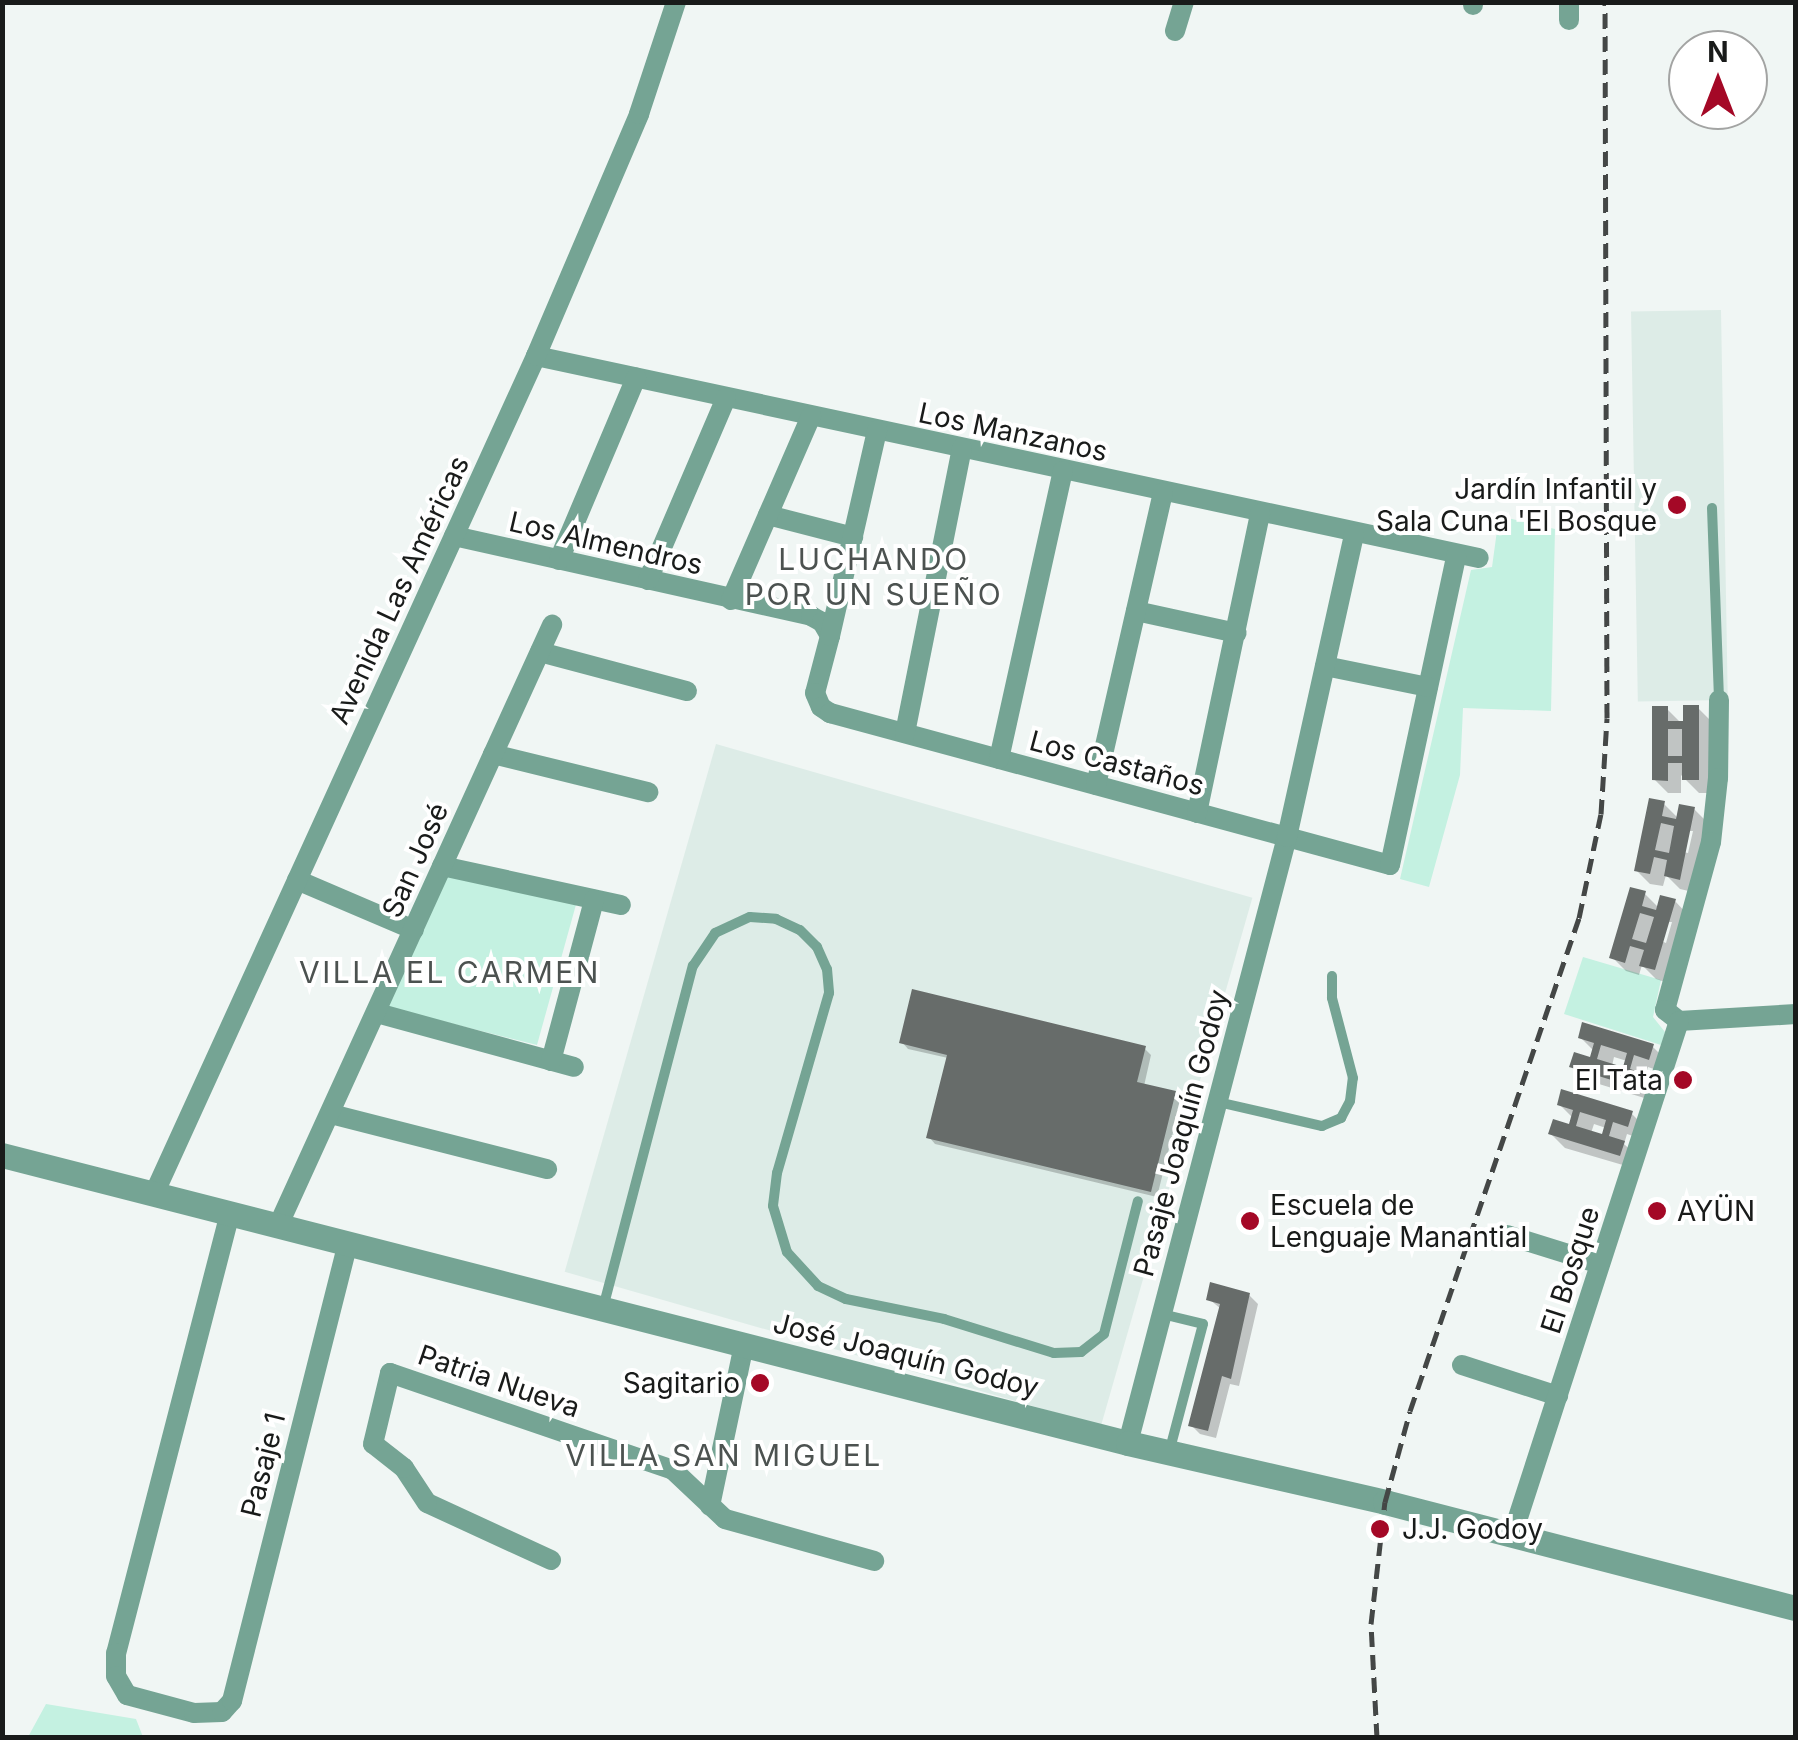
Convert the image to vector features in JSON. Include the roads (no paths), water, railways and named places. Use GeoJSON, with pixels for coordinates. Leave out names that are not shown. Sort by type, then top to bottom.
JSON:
{"type":"FeatureCollection","features":[{"type":"Feature","properties":{"kind":"street","name":"Avenida Las Américas"},"geometry":{"type":"LineString","coordinates":[[154,1194],[536,356],[639,114],[676,2]]}},
{"type":"Feature","properties":{"kind":"street"},"geometry":{"type":"LineString","coordinates":[[1176,30],[1184,2]]}},
{"type":"Feature","properties":{"kind":"street","name":"Los Manzanos"},"geometry":{"type":"LineString","coordinates":[[536,356],[1479,558]]}},
{"type":"Feature","properties":{"kind":"street"},"geometry":{"type":"LineString","coordinates":[[559,560],[636,378]]}},
{"type":"Feature","properties":{"kind":"street"},"geometry":{"type":"LineString","coordinates":[[648,580],[726,398]]}},
{"type":"Feature","properties":{"kind":"street"},"geometry":{"type":"LineString","coordinates":[[731,600],[811,416]]}},
{"type":"Feature","properties":{"kind":"street"},"geometry":{"type":"LineString","coordinates":[[830,636],[877,430]]}},
{"type":"Feature","properties":{"kind":"street"},"geometry":{"type":"LineString","coordinates":[[905,733],[962,449]]}},
{"type":"Feature","properties":{"kind":"street"},"geometry":{"type":"LineString","coordinates":[[999,759],[1062,471]]}},
{"type":"Feature","properties":{"kind":"street"},"geometry":{"type":"LineString","coordinates":[[1096,785],[1163,493]]}},
{"type":"Feature","properties":{"kind":"street"},"geometry":{"type":"LineString","coordinates":[[1197,813],[1260,514]]}},
{"type":"Feature","properties":{"kind":"street"},"geometry":{"type":"LineString","coordinates":[[768,516],[853,537]]}},
{"type":"Feature","properties":{"kind":"street","name":"Pasaje Joaquín Godoy"},"geometry":{"type":"LineString","coordinates":[[1128,1443],[1288,837],[1354,534]]}},
{"type":"Feature","properties":{"kind":"street","name":"Los Almendros"},"geometry":{"type":"LineString","coordinates":[[454,536],[810,616],[822,622],[830,636]]}},
{"type":"Feature","properties":{"kind":"street"},"geometry":{"type":"LineString","coordinates":[[1325,666],[1428,687],[1456,556]]}},
{"type":"Feature","properties":{"kind":"street"},"geometry":{"type":"LineString","coordinates":[[1136,610],[1237,632]]}},
{"type":"Feature","properties":{"kind":"street","name":"San José"},"geometry":{"type":"LineString","coordinates":[[278,1226],[552,625]]}},
{"type":"Feature","properties":{"kind":"street","name":"Los Castaños"},"geometry":{"type":"LineString","coordinates":[[830,636],[816,693],[818,703],[830,713],[1390,865],[1428,687]]}},
{"type":"Feature","properties":{"kind":"street"},"geometry":{"type":"LineString","coordinates":[[540,652],[687,691]]}},
{"type":"Feature","properties":{"kind":"street","name":"El Bosque"},"geometry":{"type":"LineString","coordinates":[[1512,1536],[1679,1020],[1670,1018],[1664,1005],[1711,842],[1719,700]]}},
{"type":"Feature","properties":{"kind":"street"},"geometry":{"type":"LineString","coordinates":[[493,754],[648,792]]}},
{"type":"Feature","properties":{"kind":"street"},"geometry":{"type":"LineString","coordinates":[[442,866],[622,905]]}},
{"type":"Feature","properties":{"kind":"street"},"geometry":{"type":"LineString","coordinates":[[297,880],[414,930]]}},
{"type":"Feature","properties":{"kind":"street"},"geometry":{"type":"LineString","coordinates":[[551,1061],[594,900]]}},
{"type":"Feature","properties":{"kind":"street"},"geometry":{"type":"LineString","coordinates":[[377,1014],[574,1067]]}},
{"type":"Feature","properties":{"kind":"street"},"geometry":{"type":"LineString","coordinates":[[1679,1020],[1796,1014]]}},
{"type":"Feature","properties":{"kind":"street"},"geometry":{"type":"LineString","coordinates":[[331,1114],[548,1169]]}},
{"type":"Feature","properties":{"kind":"street","name":"José Joaquín Godoy"},"geometry":{"type":"LineString","coordinates":[[2,1155],[1169,1454],[1796,1608]]}},
{"type":"Feature","properties":{"kind":"street","name":"Pasaje 1"},"geometry":{"type":"LineString","coordinates":[[230,1213],[116,1653],[116,1676],[127,1695],[194,1712],[222,1712],[232,1701],[348,1243]]}},
{"type":"Feature","properties":{"kind":"street"},"geometry":{"type":"LineString","coordinates":[[1507,1235],[1600,1264]]}},
{"type":"Feature","properties":{"kind":"street"},"geometry":{"type":"LineString","coordinates":[[710,1506],[744,1345]]}},
{"type":"Feature","properties":{"kind":"street"},"geometry":{"type":"LineString","coordinates":[[1462,1365],[1558,1396]]}},
{"type":"Feature","properties":{"kind":"street","name":"Patria Nueva"},"geometry":{"type":"LineString","coordinates":[[551,1560],[427,1503],[404,1468],[373,1444],[390,1373],[673,1470],[725,1519],[874,1561]]}},
{"type":"Feature","properties":{"kind":"lane"},"geometry":{"type":"LineString","coordinates":[[1712,508],[1719,700]]}},
{"type":"Feature","properties":{"kind":"lane"},"geometry":{"type":"LineString","coordinates":[[603,1309],[692,966],[714,933],[750,918],[776,919],[800,930],[817,947],[827,969],[829,993],[777,1174],[774,1206],[787,1252],[818,1286],[846,1299],[944,1319],[1054,1353],[1081,1352],[1104,1334],[1138,1201]]}},
{"type":"Feature","properties":{"kind":"lane"},"geometry":{"type":"LineString","coordinates":[[1218,1102],[1322,1126],[1341,1118],[1350,1101],[1353,1078],[1332,998],[1332,976]]}},
{"type":"Feature","properties":{"kind":"lane"},"geometry":{"type":"LineString","coordinates":[[1162,1314],[1203,1324],[1169,1454]]}},
{"type":"Feature","properties":{"kind":"railway"},"geometry":{"type":"LineString","coordinates":[[1377,1738],[1371,1624],[1385,1502],[1410,1411],[1579,918],[1601,814],[1607,718],[1605,2]]}},
{"type":"Feature","properties":{"kind":"place","name":"Jardín Infantil y Sala Cuna 'El Bosque"},"geometry":{"type":"Point","coordinates":[1677,505]}},
{"type":"Feature","properties":{"kind":"place","name":"El Tata"},"geometry":{"type":"Point","coordinates":[1683,1080]}},
{"type":"Feature","properties":{"kind":"place","name":"AYÜN"},"geometry":{"type":"Point","coordinates":[1657,1211]}},
{"type":"Feature","properties":{"kind":"place","name":"Escuela de Lenguaje Manantial"},"geometry":{"type":"Point","coordinates":[1250,1221]}},
{"type":"Feature","properties":{"kind":"place","name":"Sagitario"},"geometry":{"type":"Point","coordinates":[760,1383]}},
{"type":"Feature","properties":{"kind":"place","name":"J.J. Godoy"},"geometry":{"type":"Point","coordinates":[1380,1529]}},
{"type":"Feature","properties":{"kind":"district","name":"LUCHANDO POR UN SUEÑO"},"geometry":{"type":"Point","coordinates":[874,576]}},
{"type":"Feature","properties":{"kind":"district","name":"VILLA EL CARMEN"},"geometry":{"type":"Point","coordinates":[450,972]}},
{"type":"Feature","properties":{"kind":"district","name":"VILLA SAN MIGUEL"},"geometry":{"type":"Point","coordinates":[724,1455]}}]}
